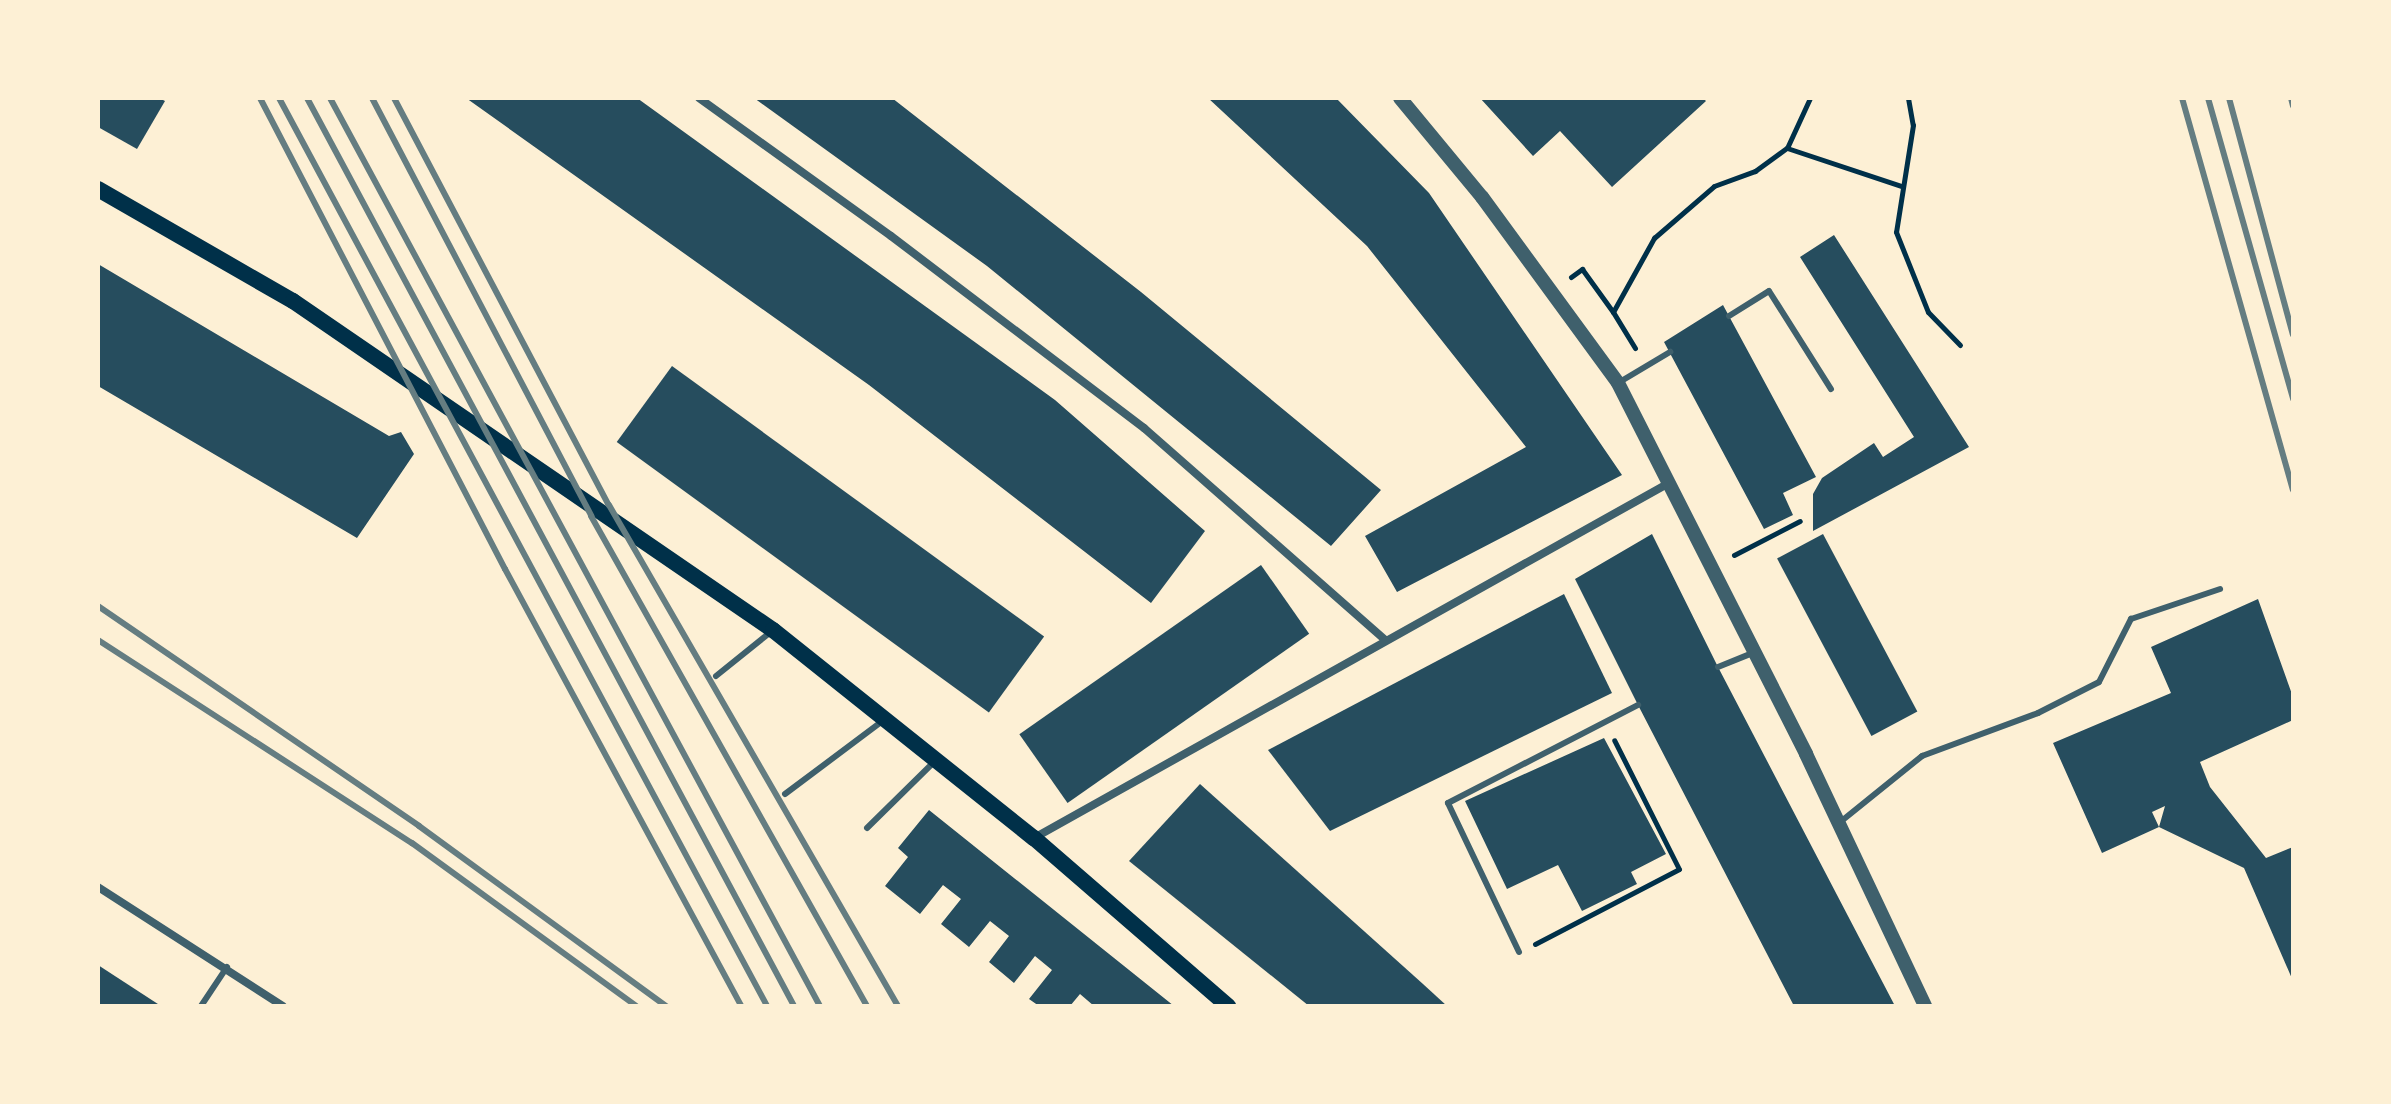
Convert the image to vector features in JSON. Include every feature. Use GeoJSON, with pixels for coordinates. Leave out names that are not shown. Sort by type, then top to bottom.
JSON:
{"type":"FeatureCollection","features":[{"type":"Feature","properties":{"kind":"main road"},"geometry":{"type":"LineString","coordinates":[[98,189],[293,301],[773,630],[1034,838],[1228,1006]]}},
{"type":"Feature","properties":{"kind":"street"},"geometry":{"type":"LineString","coordinates":[[699,98],[891,236],[1144,428],[1384,639]]}},
{"type":"Feature","properties":{"kind":"street"},"geometry":{"type":"LineString","coordinates":[[1400,98],[1552,292],[1618,383],[1755,651],[1925,1006]]}},
{"type":"Feature","properties":{"kind":"street"},"geometry":{"type":"LineString","coordinates":[[1034,838],[1384,639],[1670,483]]}},
{"type":"Feature","properties":{"kind":"street"},"geometry":{"type":"LineString","coordinates":[[98,887],[227,967],[283,1006]]}},
{"type":"Feature","properties":{"kind":"lane"},"geometry":{"type":"LineString","coordinates":[[1729,316],[1769,291],[1831,389]]}},
{"type":"Feature","properties":{"kind":"lane"},"geometry":{"type":"LineString","coordinates":[[1618,383],[1670,352]]}},
{"type":"Feature","properties":{"kind":"lane"},"geometry":{"type":"LineString","coordinates":[[1839,823],[1922,756],[2038,713],[2099,682],[2131,619],[2220,589]]}},
{"type":"Feature","properties":{"kind":"lane"},"geometry":{"type":"LineString","coordinates":[[716,676],[773,630]]}},
{"type":"Feature","properties":{"kind":"lane"},"geometry":{"type":"LineString","coordinates":[[1718,667],[1755,651]]}},
{"type":"Feature","properties":{"kind":"lane"},"geometry":{"type":"LineString","coordinates":[[1519,952],[1448,803],[1638,705]]}},
{"type":"Feature","properties":{"kind":"lane"},"geometry":{"type":"LineString","coordinates":[[785,794],[884,720]]}},
{"type":"Feature","properties":{"kind":"lane"},"geometry":{"type":"LineString","coordinates":[[867,828],[936,759]]}},
{"type":"Feature","properties":{"kind":"lane"},"geometry":{"type":"LineString","coordinates":[[201,1006],[227,967]]}},
{"type":"Feature","properties":{"kind":"path"},"geometry":{"type":"LineString","coordinates":[[1613,312],[1654,238],[1714,186],[1755,171],[1787,148],[1810,98]]}},
{"type":"Feature","properties":{"kind":"path"},"geometry":{"type":"LineString","coordinates":[[1908,98],[1913,125],[1896,232],[1928,312],[1960,345]]}},
{"type":"Feature","properties":{"kind":"path"},"geometry":{"type":"LineString","coordinates":[[1787,148],[1901,186]]}},
{"type":"Feature","properties":{"kind":"path"},"geometry":{"type":"LineString","coordinates":[[1552,292],[1582,269],[1646,366]]}},
{"type":"Feature","properties":{"kind":"path"},"geometry":{"type":"LineString","coordinates":[[1712,566],[1800,521]]}},
{"type":"Feature","properties":{"kind":"path"},"geometry":{"type":"LineString","coordinates":[[1519,952],[1679,869],[1604,722]]}},
{"type":"Feature","properties":{"kind":"building"},"geometry":{"type":"Polygon","coordinates":[[[98,98],[159,98],[165,101],[137,149],[98,127],[98,98]]]}},
{"type":"Feature","properties":{"kind":"building"},"geometry":{"type":"Polygon","coordinates":[[[466,98],[637,98],[1055,400],[1205,531],[1151,603],[869,385],[466,98]]]}},
{"type":"Feature","properties":{"kind":"building"},"geometry":{"type":"Polygon","coordinates":[[[754,98],[892,98],[1141,292],[1381,490],[1331,546],[987,266],[754,98]]]}},
{"type":"Feature","properties":{"kind":"building"},"geometry":{"type":"Polygon","coordinates":[[[1208,98],[1336,98],[1429,193],[1622,475],[1397,592],[1365,536],[1526,447],[1367,246],[1208,98]]]}},
{"type":"Feature","properties":{"kind":"building"},"geometry":{"type":"Polygon","coordinates":[[[1480,98],[1703,98],[1706,101],[1612,187],[1560,131],[1533,156],[1480,98]]]}},
{"type":"Feature","properties":{"kind":"building"},"geometry":{"type":"Polygon","coordinates":[[[1834,235],[1969,447],[1813,531],[1813,494],[1822,478],[1874,443],[1883,457],[1914,437],[1800,257],[1834,235]]]}},
{"type":"Feature","properties":{"kind":"building"},"geometry":{"type":"Polygon","coordinates":[[[98,264],[389,436],[401,432],[414,454],[357,538],[98,386],[98,264]]]}},
{"type":"Feature","properties":{"kind":"building"},"geometry":{"type":"Polygon","coordinates":[[[1723,305],[1816,477],[1783,493],[1793,515],[1764,529],[1664,342],[1723,305]]]}},
{"type":"Feature","properties":{"kind":"building"},"geometry":{"type":"Polygon","coordinates":[[[672,366],[1044,636],[989,712],[617,442],[672,366]]]}},
{"type":"Feature","properties":{"kind":"building"},"geometry":{"type":"Polygon","coordinates":[[[1652,534],[1895,1006],[1794,1006],[1638,705],[1575,579],[1652,534]]]}},
{"type":"Feature","properties":{"kind":"building"},"geometry":{"type":"Polygon","coordinates":[[[1823,534],[1917,711],[1871,736],[1777,558],[1823,534]]]}},
{"type":"Feature","properties":{"kind":"building"},"geometry":{"type":"Polygon","coordinates":[[[1261,565],[1309,634],[1068,803],[1019,734],[1261,565]]]}},
{"type":"Feature","properties":{"kind":"building"},"geometry":{"type":"Polygon","coordinates":[[[1564,594],[1612,693],[1330,831],[1268,750],[1564,594]]]}},
{"type":"Feature","properties":{"kind":"building"},"geometry":{"type":"Polygon","coordinates":[[[2258,599],[2293,697],[2293,720],[2200,762],[2210,787],[2266,858],[2293,847],[2293,981],[2244,868],[2159,827],[2102,853],[2053,743],[2171,693],[2151,647],[2258,599]],[[2165,806],[2152,812],[2159,827],[2165,806]]]}},
{"type":"Feature","properties":{"kind":"building"},"geometry":{"type":"Polygon","coordinates":[[[1604,738],[1666,854],[1631,872],[1637,884],[1582,911],[1558,865],[1507,889],[1465,801],[1604,738]]]}},
{"type":"Feature","properties":{"kind":"building"},"geometry":{"type":"Polygon","coordinates":[[[1200,784],[1447,1006],[1309,1006],[1129,861],[1200,784]]]}},
{"type":"Feature","properties":{"kind":"building"},"geometry":{"type":"Polygon","coordinates":[[[929,810],[1174,1006],[1094,1006],[1080,994],[1070,1006],[1039,1006],[1029,999],[1052,970],[1035,956],[1014,983],[989,962],[1009,936],[990,921],[969,947],[941,924],[961,899],[943,885],[920,914],[885,886],[908,857],[898,848],[929,810]]]}},
{"type":"Feature","properties":{"kind":"building"},"geometry":{"type":"Polygon","coordinates":[[[98,965],[161,1006],[98,1006],[98,965]]]}},
{"type":"Feature","properties":{"kind":"railway"},"geometry":{"type":"LineString","coordinates":[[260,98],[505,569],[741,1006]]}},
{"type":"Feature","properties":{"kind":"railway"},"geometry":{"type":"LineString","coordinates":[[279,98],[767,1006]]}},
{"type":"Feature","properties":{"kind":"railway"},"geometry":{"type":"LineString","coordinates":[[307,98],[794,1006]]}},
{"type":"Feature","properties":{"kind":"railway"},"geometry":{"type":"LineString","coordinates":[[330,98],[820,1006]]}},
{"type":"Feature","properties":{"kind":"railway"},"geometry":{"type":"LineString","coordinates":[[372,98],[591,516],[867,1006]]}},
{"type":"Feature","properties":{"kind":"railway"},"geometry":{"type":"LineString","coordinates":[[394,98],[609,505],[898,1006]]}},
{"type":"Feature","properties":{"kind":"railway"},"geometry":{"type":"LineString","coordinates":[[2182,98],[2293,490]]}},
{"type":"Feature","properties":{"kind":"railway"},"geometry":{"type":"LineString","coordinates":[[2208,98],[2293,399]]}},
{"type":"Feature","properties":{"kind":"railway"},"geometry":{"type":"LineString","coordinates":[[2229,98],[2293,335]]}},
{"type":"Feature","properties":{"kind":"railway"},"geometry":{"type":"LineString","coordinates":[[2291,98],[2293,106]]}},
{"type":"Feature","properties":{"kind":"railway"},"geometry":{"type":"LineString","coordinates":[[98,606],[419,826],[666,1006]]}},
{"type":"Feature","properties":{"kind":"railway"},"geometry":{"type":"LineString","coordinates":[[98,640],[412,843],[636,1006]]}}]}
